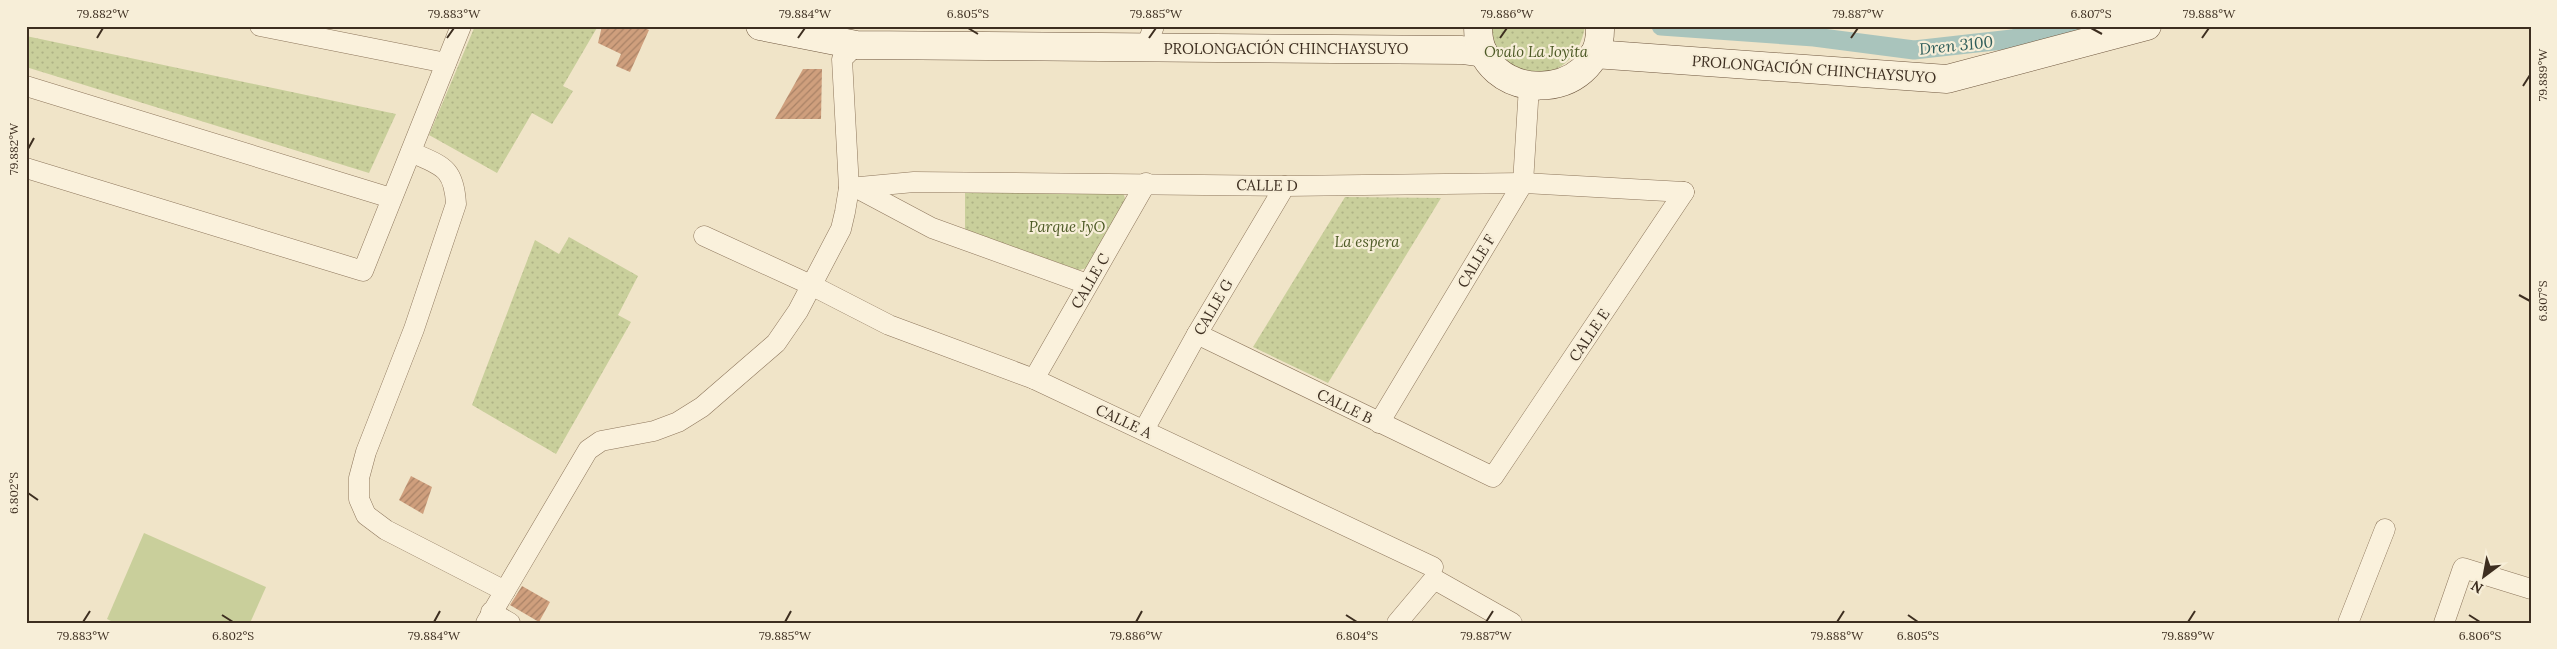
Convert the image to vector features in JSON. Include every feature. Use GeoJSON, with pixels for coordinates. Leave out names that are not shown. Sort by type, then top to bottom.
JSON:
{"type":"FeatureCollection","features":[{"type":"Feature","properties":{"kind":"street"},"geometry":{"type":"LineString","coordinates":[[260,26],[446,63]]}},
{"type":"Feature","properties":{"kind":"street"},"geometry":{"type":"LineString","coordinates":[[26,168],[363,271],[461,26]]}},
{"type":"Feature","properties":{"kind":"street","name":"PROLONGACIÓN CHINCHAYSUYO"},"geometry":{"type":"LineString","coordinates":[[760,26],[856,45],[1151,37],[1462,50],[1484,53]]}},
{"type":"Feature","properties":{"kind":"street"},"geometry":{"type":"LineString","coordinates":[[1478,26],[1478,35],[1484,53],[1495,69],[1511,80],[1529,86],[1549,86],[1567,80],[1583,69],[1594,54],[1600,34],[1600,26]]}},
{"type":"Feature","properties":{"kind":"street","name":"PROLONGACIÓN CHINCHAYSUYO"},"geometry":{"type":"LineString","coordinates":[[1594,54],[1947,79],[2147,26]]}},
{"type":"Feature","properties":{"kind":"street"},"geometry":{"type":"LineString","coordinates":[[510,623],[489,618],[588,450],[602,441],[662,428],[678,422],[702,407],[776,343],[798,311],[841,229],[852,188],[842,59],[856,45]]}},
{"type":"Feature","properties":{"kind":"street"},"geometry":{"type":"LineString","coordinates":[[26,86],[391,198]]}},
{"type":"Feature","properties":{"kind":"street","name":"CALLE F"},"geometry":{"type":"LineString","coordinates":[[1380,423],[1523,184],[1529,86]]}},
{"type":"Feature","properties":{"kind":"street"},"geometry":{"type":"LineString","coordinates":[[411,152],[443,167],[455,183],[456,204],[414,329],[366,452],[359,478],[359,499],[366,515],[386,530],[505,591]]}},
{"type":"Feature","properties":{"kind":"street"},"geometry":{"type":"LineString","coordinates":[[905,215],[905,203],[914,182]]}},
{"type":"Feature","properties":{"kind":"street","name":"CALLE D"},"geometry":{"type":"LineString","coordinates":[[852,188],[914,182],[1146,183],[1285,186],[1523,184],[1684,192]]}},
{"type":"Feature","properties":{"kind":"street","name":"CALLE C"},"geometry":{"type":"LineString","coordinates":[[1034,379],[1146,183]]}},
{"type":"Feature","properties":{"kind":"street","name":"CALLE G"},"geometry":{"type":"LineString","coordinates":[[1144,430],[1197,334],[1285,186]]}},
{"type":"Feature","properties":{"kind":"street"},"geometry":{"type":"LineString","coordinates":[[852,188],[932,228],[1087,284]]}},
{"type":"Feature","properties":{"kind":"street","name":"CALLE E"},"geometry":{"type":"LineString","coordinates":[[1493,477],[1684,192]]}},
{"type":"Feature","properties":{"kind":"street","name":"CALLE A"},"geometry":{"type":"LineString","coordinates":[[704,236],[811,285],[889,324],[1034,379],[1433,567]]}},
{"type":"Feature","properties":{"kind":"street","name":"CALLE B"},"geometry":{"type":"LineString","coordinates":[[1197,334],[1493,477]]}},
{"type":"Feature","properties":{"kind":"street"},"geometry":{"type":"LineString","coordinates":[[2348,623],[2385,529]]}},
{"type":"Feature","properties":{"kind":"street"},"geometry":{"type":"LineString","coordinates":[[2444,623],[2463,568],[2531,589]]}},
{"type":"Feature","properties":{"kind":"street"},"geometry":{"type":"LineString","coordinates":[[1397,623],[1434,579],[1512,623]]}},
{"type":"Feature","properties":{"kind":"green space"},"geometry":{"type":"Polygon","coordinates":[[[475,26],[598,26],[563,86],[573,91],[552,124],[532,113],[497,173],[429,135],[475,26]]]}},
{"type":"Feature","properties":{"kind":"green space","name":"Ovalo La Joyita"},"geometry":{"type":"Polygon","coordinates":[[[1487,26],[1585,26],[1580,43],[1572,56],[1561,66],[1549,72],[1535,74],[1520,71],[1507,64],[1494,52],[1490,43],[1487,26]]]}},
{"type":"Feature","properties":{"kind":"green space"},"geometry":{"type":"Polygon","coordinates":[[[26,36],[396,114],[369,173],[26,67],[26,36]]]}},
{"type":"Feature","properties":{"kind":"green space","name":"Parque JyO"},"geometry":{"type":"Polygon","coordinates":[[[965,189],[1118,189],[1124,195],[1126,203],[1087,268],[1079,270],[965,230],[965,189]]]}},
{"type":"Feature","properties":{"kind":"green space","name":"La espera"},"geometry":{"type":"Polygon","coordinates":[[[1345,197],[1441,198],[1328,383],[1253,347],[1345,197]]]}},
{"type":"Feature","properties":{"kind":"green space"},"geometry":{"type":"Polygon","coordinates":[[[569,237],[638,276],[618,315],[631,322],[556,454],[472,405],[535,240],[559,254],[569,237]]]}},
{"type":"Feature","properties":{"kind":"green space"},"geometry":{"type":"Polygon","coordinates":[[[144,533],[266,587],[250,623],[115,623],[107,619],[144,533]]]}},
{"type":"Feature","properties":{"kind":"building"},"geometry":{"type":"Polygon","coordinates":[[[602,26],[640,26],[649,30],[630,72],[616,66],[621,54],[598,43],[602,26]]]}},
{"type":"Feature","properties":{"kind":"building"},"geometry":{"type":"Polygon","coordinates":[[[803,69],[822,69],[821,119],[775,119],[803,69]]]}},
{"type":"Feature","properties":{"kind":"building"},"geometry":{"type":"Polygon","coordinates":[[[411,476],[432,487],[423,514],[399,500],[411,476]]]}},
{"type":"Feature","properties":{"kind":"building"},"geometry":{"type":"Polygon","coordinates":[[[522,586],[550,602],[539,622],[510,605],[522,586]]]}},
{"type":"Feature","properties":{"kind":"waterway","name":"Dren 3100"},"geometry":{"type":"LineString","coordinates":[[1661,26],[1814,37],[1914,50],[2012,39],[2070,26]]}}]}
